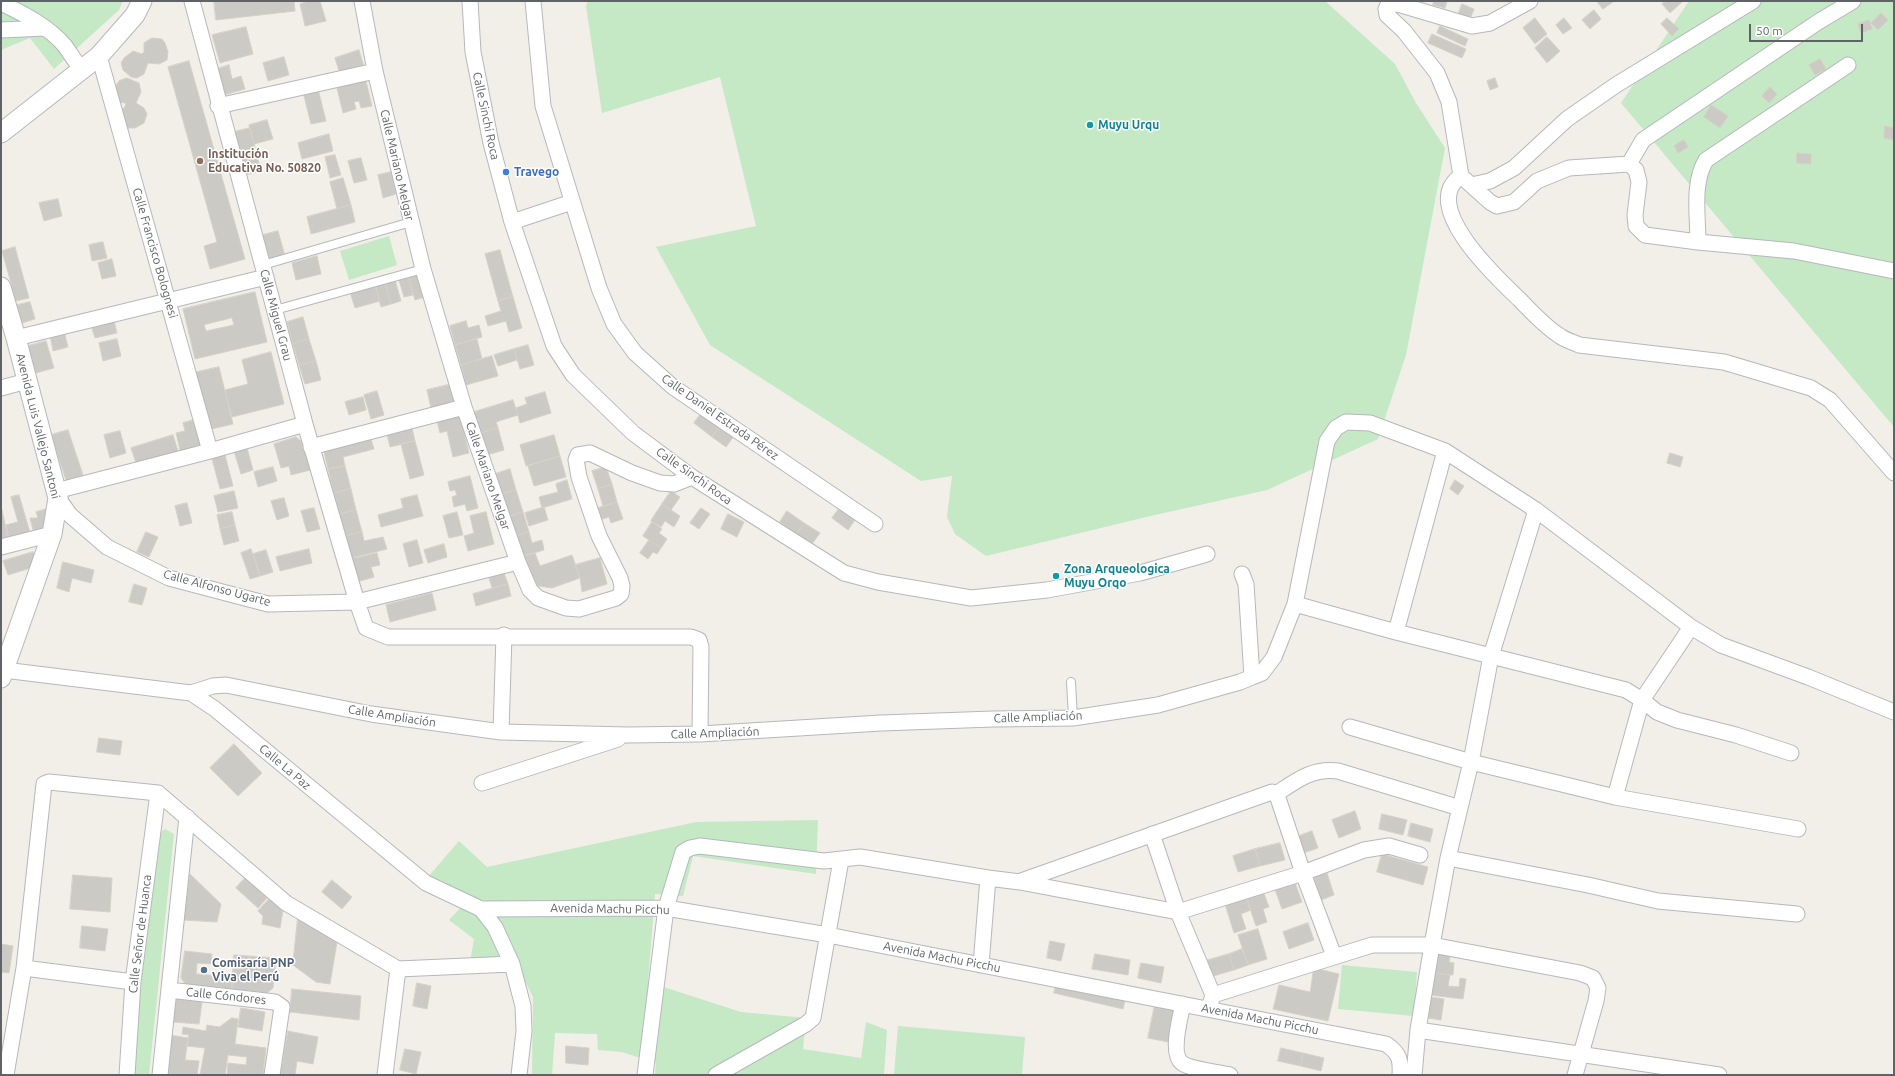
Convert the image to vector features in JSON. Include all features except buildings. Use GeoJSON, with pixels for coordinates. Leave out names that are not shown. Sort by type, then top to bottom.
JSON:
{"type":"FeatureCollection","features":[{"type":"Feature","properties":{"kind":"street"},"geometry":{"type":"LineString","coordinates":[[1,133],[99,56],[135,15],[142,1]]}},
{"type":"Feature","properties":{"kind":"street","name":"Calle Miguel Grau"},"geometry":{"type":"LineString","coordinates":[[192,1],[218,106],[265,271],[305,424],[366,628],[388,637],[504,635]]}},
{"type":"Feature","properties":{"kind":"street","name":"Calle Mariano Melgar"},"geometry":{"type":"LineString","coordinates":[[362,1],[375,71],[423,269],[464,407],[518,562],[530,590],[542,600],[566,608],[579,609],[616,598],[621,594],[622,586],[620,578],[599,536],[579,477],[576,460],[578,455],[590,453],[632,473],[660,483],[674,484],[692,477]]}},
{"type":"Feature","properties":{"kind":"street","name":"Calle Sinchi Roca"},"geometry":{"type":"LineString","coordinates":[[470,1],[475,60],[491,144],[512,222],[554,346],[573,375],[633,433],[692,477],[844,573],[878,582],[971,598],[1047,590],[1140,573],[1206,554]]}},
{"type":"Feature","properties":{"kind":"street","name":"Calle Daniel Estrada Pérez"},"geometry":{"type":"LineString","coordinates":[[532,1],[543,106],[599,288],[614,324],[635,353],[673,387],[875,524]]}},
{"type":"Feature","properties":{"kind":"street"},"geometry":{"type":"LineString","coordinates":[[1530,1],[1490,23],[1472,26],[1398,4],[1386,3],[1388,15],[1404,31],[1437,73],[1449,102],[1466,181],[1490,202],[1497,206],[1514,202],[1537,181],[1569,168],[1629,164],[1636,170],[1639,182],[1635,215],[1636,226],[1645,235],[1698,242],[1794,251],[1894,271]]}},
{"type":"Feature","properties":{"kind":"street"},"geometry":{"type":"LineString","coordinates":[[1753,1],[1616,85],[1573,115],[1514,168],[1500,177],[1490,181],[1453,181],[1450,186],[1448,198],[1450,212],[1461,233],[1476,256],[1559,336],[1579,345],[1724,362],[1811,388],[1830,400],[1894,472]]}},
{"type":"Feature","properties":{"kind":"street"},"geometry":{"type":"LineString","coordinates":[[1629,164],[1643,140],[1818,22],[1852,1]]}},
{"type":"Feature","properties":{"kind":"street"},"geometry":{"type":"LineString","coordinates":[[1,3],[27,16],[44,28],[64,45],[81,69]]}},
{"type":"Feature","properties":{"kind":"street"},"geometry":{"type":"LineString","coordinates":[[1,30],[44,28]]}},
{"type":"Feature","properties":{"kind":"street","name":"Calle Francisco Bolognesi"},"geometry":{"type":"LineString","coordinates":[[99,56],[210,451]]}},
{"type":"Feature","properties":{"kind":"street"},"geometry":{"type":"LineString","coordinates":[[1698,242],[1698,180],[1701,169],[1706,160],[1848,65]]}},
{"type":"Feature","properties":{"kind":"street"},"geometry":{"type":"LineString","coordinates":[[218,106],[375,71]]}},
{"type":"Feature","properties":{"kind":"street"},"geometry":{"type":"LineString","coordinates":[[512,222],[572,202]]}},
{"type":"Feature","properties":{"kind":"street"},"geometry":{"type":"LineString","coordinates":[[16,338],[169,301],[265,271]]}},
{"type":"Feature","properties":{"kind":"street","name":"Avenida Luis Vallejo Santoni"},"geometry":{"type":"LineString","coordinates":[[1,287],[16,338],[57,495],[52,534],[4,666]]}},
{"type":"Feature","properties":{"kind":"street"},"geometry":{"type":"LineString","coordinates":[[1,388],[27,381]]}},
{"type":"Feature","properties":{"kind":"street"},"geometry":{"type":"LineString","coordinates":[[312,447],[464,407]]}},
{"type":"Feature","properties":{"kind":"street"},"geometry":{"type":"LineString","coordinates":[[1242,574],[1246,584],[1246,680],[1262,673],[1274,657],[1294,604],[1327,441],[1336,428],[1346,422],[1370,424],[1445,451],[1536,510],[1691,627],[1722,645],[1808,677],[1894,712]]}},
{"type":"Feature","properties":{"kind":"street"},"geometry":{"type":"LineString","coordinates":[[57,495],[305,424]]}},
{"type":"Feature","properties":{"kind":"street"},"geometry":{"type":"LineString","coordinates":[[1396,632],[1445,451]]}},
{"type":"Feature","properties":{"kind":"street","name":"Calle Alfonso Ugarte"},"geometry":{"type":"LineString","coordinates":[[57,495],[70,515],[107,547],[169,578],[268,604],[357,602],[518,562]]}},
{"type":"Feature","properties":{"kind":"street"},"geometry":{"type":"LineString","coordinates":[[1414,1075],[1418,1030],[1432,945],[1448,858],[1471,762],[1491,656],[1536,510]]}},
{"type":"Feature","properties":{"kind":"street"},"geometry":{"type":"LineString","coordinates":[[1,547],[52,534]]}},
{"type":"Feature","properties":{"kind":"street"},"geometry":{"type":"LineString","coordinates":[[1294,604],[1396,632],[1626,690],[1657,712],[1677,720],[1736,735],[1791,753]]}},
{"type":"Feature","properties":{"kind":"street"},"geometry":{"type":"LineString","coordinates":[[1615,797],[1642,700],[1691,627]]}},
{"type":"Feature","properties":{"kind":"street"},"geometry":{"type":"LineString","coordinates":[[501,732],[504,635],[691,637],[699,640],[701,647],[700,734]]}},
{"type":"Feature","properties":{"kind":"street","name":"Calle La Paz"},"geometry":{"type":"LineString","coordinates":[[4,666],[191,694],[215,709],[426,883],[481,909],[495,927],[512,964],[523,1006],[524,1031],[519,1075]]}},
{"type":"Feature","properties":{"kind":"street","name":"Calle Ampliación"},"geometry":{"type":"LineString","coordinates":[[191,694],[213,686],[226,685],[371,714],[501,732],[628,735],[700,734],[881,723],[1074,718],[1158,704],[1246,680]]}},
{"type":"Feature","properties":{"kind":"street"},"geometry":{"type":"LineString","coordinates":[[1350,727],[1471,762],[1615,797],[1798,829]]}},
{"type":"Feature","properties":{"kind":"street"},"geometry":{"type":"LineString","coordinates":[[482,783],[628,735]]}},
{"type":"Feature","properties":{"kind":"street"},"geometry":{"type":"LineString","coordinates":[[1020,882],[1272,792],[1276,794],[1313,772],[1325,770],[1338,771],[1460,808]]}},
{"type":"Feature","properties":{"kind":"street"},"geometry":{"type":"LineString","coordinates":[[6,1075],[24,968],[44,784],[49,782],[158,793],[286,903],[398,969],[512,964]]}},
{"type":"Feature","properties":{"kind":"street","name":"Calle Señor de Huanca"},"geometry":{"type":"LineString","coordinates":[[127,1075],[133,982],[158,793]]}},
{"type":"Feature","properties":{"kind":"street"},"geometry":{"type":"LineString","coordinates":[[1276,794],[1303,873],[1334,956]]}},
{"type":"Feature","properties":{"kind":"street"},"geometry":{"type":"LineString","coordinates":[[160,1075],[187,817]]}},
{"type":"Feature","properties":{"kind":"street"},"geometry":{"type":"LineString","coordinates":[[1152,834],[1178,912],[1211,1002],[1334,956],[1372,944],[1432,945],[1580,972],[1593,978],[1598,988],[1575,1075]]}},
{"type":"Feature","properties":{"kind":"street"},"geometry":{"type":"LineString","coordinates":[[645,1075],[666,908],[683,852],[690,848],[700,846],[824,861],[841,860],[860,856],[1020,882],[1178,912],[1303,873],[1364,850],[1389,846],[1420,855]]}},
{"type":"Feature","properties":{"kind":"street"},"geometry":{"type":"LineString","coordinates":[[1448,858],[1588,885],[1658,901],[1797,914]]}},
{"type":"Feature","properties":{"kind":"street"},"geometry":{"type":"LineString","coordinates":[[716,1075],[806,1024],[812,1018],[841,860]]}},
{"type":"Feature","properties":{"kind":"street"},"geometry":{"type":"LineString","coordinates":[[981,965],[988,878]]}},
{"type":"Feature","properties":{"kind":"street","name":"Avenida Machu Picchu"},"geometry":{"type":"LineString","coordinates":[[481,909],[666,908],[828,935],[1183,1004],[1211,1002],[1386,1044],[1396,1051],[1401,1065],[1400,1075]]}},
{"type":"Feature","properties":{"kind":"street"},"geometry":{"type":"LineString","coordinates":[[24,968],[133,982]]}},
{"type":"Feature","properties":{"kind":"street"},"geometry":{"type":"LineString","coordinates":[[385,1075],[398,969]]}},
{"type":"Feature","properties":{"kind":"street","name":"Calle Cóndores"},"geometry":{"type":"LineString","coordinates":[[169,990],[275,1002],[282,1007],[272,1075]]}},
{"type":"Feature","properties":{"kind":"street"},"geometry":{"type":"LineString","coordinates":[[1183,1004],[1176,1048],[1177,1057],[1183,1064],[1230,1075]]}},
{"type":"Feature","properties":{"kind":"street"},"geometry":{"type":"LineString","coordinates":[[1418,1030],[1719,1075]]}},
{"type":"Feature","properties":{"kind":"lane"},"geometry":{"type":"LineString","coordinates":[[265,271],[411,222]]}},
{"type":"Feature","properties":{"kind":"lane"},"geometry":{"type":"LineString","coordinates":[[275,310],[423,269]]}},
{"type":"Feature","properties":{"kind":"lane"},"geometry":{"type":"LineString","coordinates":[[1071,682],[1074,718]]}},
{"type":"Feature","properties":{"kind":"green space"},"geometry":{"type":"Polygon","coordinates":[[[1,1],[123,1],[119,10],[54,69],[30,38],[1,50],[1,1]]]}},
{"type":"Feature","properties":{"kind":"green space"},"geometry":{"type":"Polygon","coordinates":[[[588,1],[1325,1],[1395,64],[1416,103],[1445,148],[1406,355],[1378,439],[1267,490],[1146,517],[986,556],[955,534],[947,517],[952,476],[921,481],[710,345],[656,247],[756,226],[720,77],[602,113],[586,6],[588,1]]]}},
{"type":"Feature","properties":{"kind":"green space"},"geometry":{"type":"Polygon","coordinates":[[[1689,1],[1894,1],[1894,427],[1621,103],[1689,1]]]}},
{"type":"Feature","properties":{"kind":"green space"},"geometry":{"type":"Polygon","coordinates":[[[389,236],[397,265],[349,280],[340,251],[389,236]]]}},
{"type":"Feature","properties":{"kind":"green space"},"geometry":{"type":"Polygon","coordinates":[[[818,820],[816,874],[693,856],[683,896],[655,894],[648,982],[741,1012],[806,1018],[803,1049],[861,1058],[866,1022],[887,1030],[884,1075],[655,1075],[656,1063],[622,1052],[598,1050],[597,1034],[555,1033],[552,1075],[532,1075],[533,997],[526,983],[499,959],[470,962],[474,939],[449,920],[462,906],[428,877],[459,841],[487,867],[696,822],[818,820]]]}},
{"type":"Feature","properties":{"kind":"green space"},"geometry":{"type":"Polygon","coordinates":[[[165,829],[174,834],[149,1075],[130,1075],[136,982],[159,833],[165,829]]]}},
{"type":"Feature","properties":{"kind":"green space"},"geometry":{"type":"Polygon","coordinates":[[[1342,965],[1417,972],[1414,1016],[1338,1009],[1342,965]]]}},
{"type":"Feature","properties":{"kind":"green space"},"geometry":{"type":"Polygon","coordinates":[[[898,1026],[1025,1037],[1022,1075],[894,1075],[898,1026]]]}},
{"type":"Feature","properties":{"kind":"place","name":"Muyu Urqu"},"geometry":{"type":"Point","coordinates":[1090,125]}},
{"type":"Feature","properties":{"kind":"place","name":"Institución Educativa No. 50820"},"geometry":{"type":"Point","coordinates":[200,161]}},
{"type":"Feature","properties":{"kind":"place","name":"Travego"},"geometry":{"type":"Point","coordinates":[506,172]}},
{"type":"Feature","properties":{"kind":"place","name":"Zona Arqueologica Muyu Orqo"},"geometry":{"type":"Point","coordinates":[1056,576]}},
{"type":"Feature","properties":{"kind":"place","name":"Comisaría PNP Viva el Perú"},"geometry":{"type":"Point","coordinates":[204,970]}}]}
